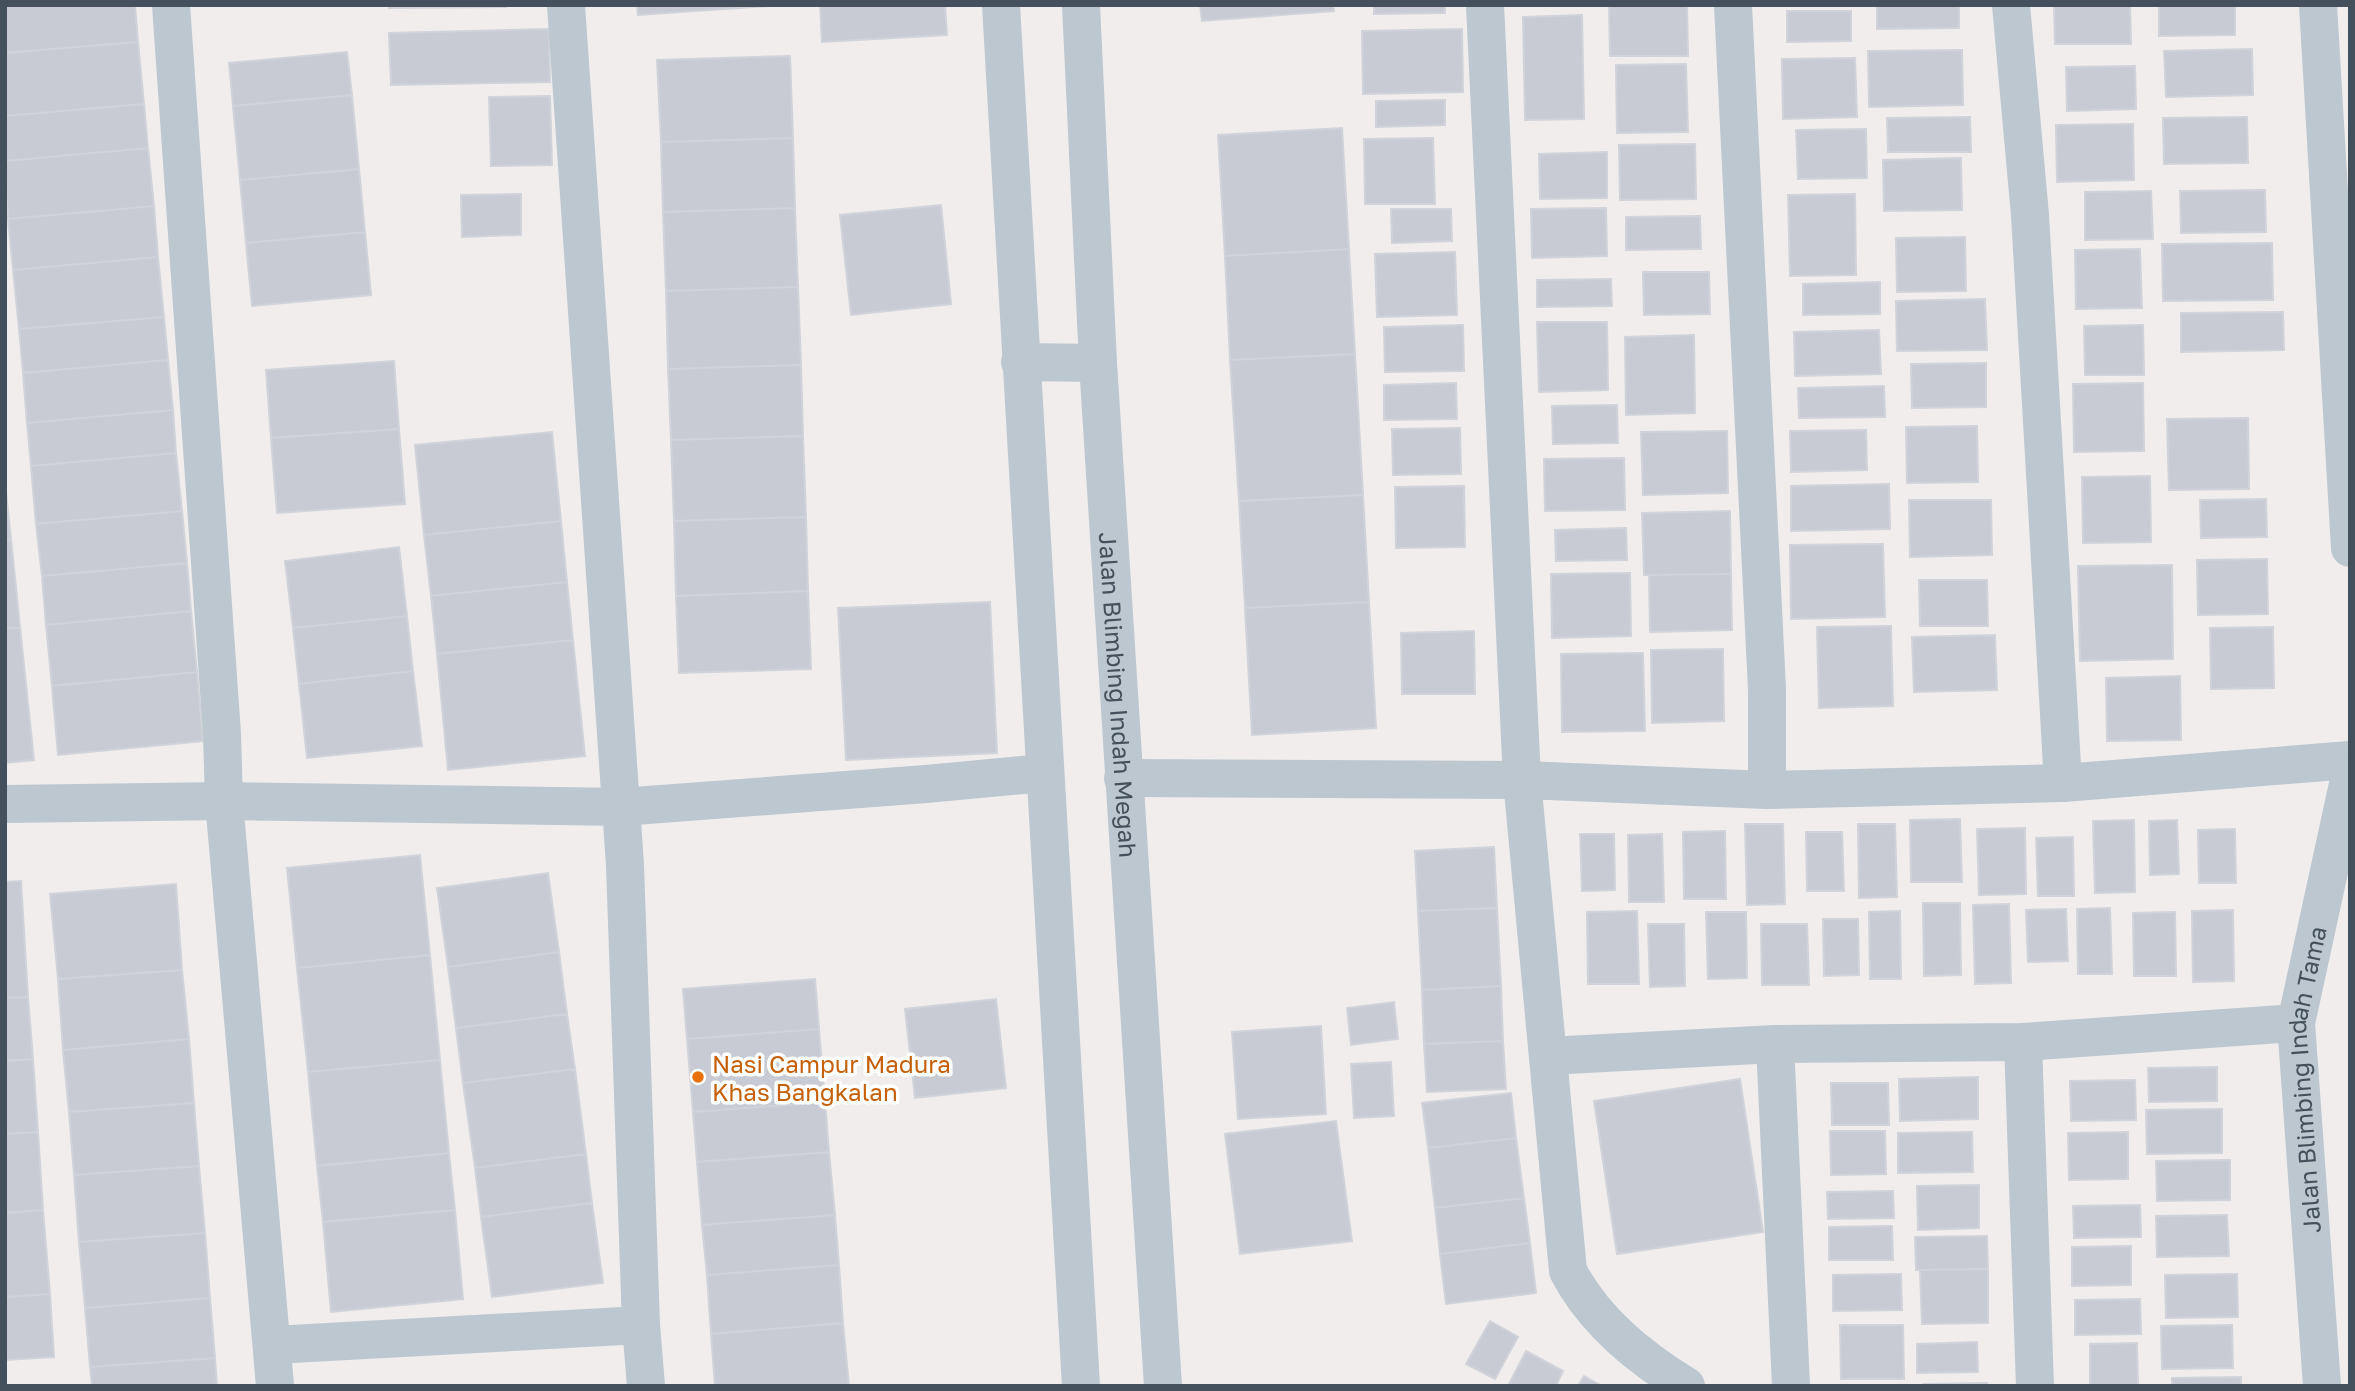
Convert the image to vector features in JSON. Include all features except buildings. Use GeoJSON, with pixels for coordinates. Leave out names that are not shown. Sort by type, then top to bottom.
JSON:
{"type":"FeatureCollection","features":[{"type":"Feature","properties":{"kind":"street"},"geometry":{"type":"LineString","coordinates":[[171,5],[222,734],[224,801],[275,1386]]}},
{"type":"Feature","properties":{"kind":"street"},"geometry":{"type":"LineString","coordinates":[[566,5],[621,807],[641,1325],[646,1386]]}},
{"type":"Feature","properties":{"kind":"street"},"geometry":{"type":"LineString","coordinates":[[1000,5],[1081,1386]]}},
{"type":"Feature","properties":{"kind":"street","name":"Jalan Blimbing Indah Megah"},"geometry":{"type":"LineString","coordinates":[[1082,5],[1098,362],[1163,1386]]}},
{"type":"Feature","properties":{"kind":"street"},"geometry":{"type":"LineString","coordinates":[[1485,5],[1522,780],[1568,1271],[1578,1291],[1601,1320],[1620,1338],[1686,1386]]}},
{"type":"Feature","properties":{"kind":"street"},"geometry":{"type":"LineString","coordinates":[[1732,5],[1767,689],[1767,790]]}},
{"type":"Feature","properties":{"kind":"street"},"geometry":{"type":"LineString","coordinates":[[2011,5],[2030,215],[2063,783]]}},
{"type":"Feature","properties":{"kind":"street"},"geometry":{"type":"LineString","coordinates":[[2318,5],[2350,548]]}},
{"type":"Feature","properties":{"kind":"street"},"geometry":{"type":"LineString","coordinates":[[1020,362],[1098,362]]}},
{"type":"Feature","properties":{"kind":"street"},"geometry":{"type":"LineString","coordinates":[[1123,778],[1522,780],[1767,790],[2063,783],[2350,760]]}},
{"type":"Feature","properties":{"kind":"street"},"geometry":{"type":"LineString","coordinates":[[5,804],[224,801],[621,807],[1044,773]]}},
{"type":"Feature","properties":{"kind":"street","name":"Jalan Blimbing Indah Tama"},"geometry":{"type":"LineString","coordinates":[[2322,1386],[2296,1023],[2350,775]]}},
{"type":"Feature","properties":{"kind":"street"},"geometry":{"type":"LineString","coordinates":[[1548,1056],[1775,1044],[2023,1042],[2296,1023]]}},
{"type":"Feature","properties":{"kind":"street"},"geometry":{"type":"LineString","coordinates":[[2023,1042],[2035,1386]]}},
{"type":"Feature","properties":{"kind":"street"},"geometry":{"type":"LineString","coordinates":[[1775,1044],[1791,1386]]}},
{"type":"Feature","properties":{"kind":"street"},"geometry":{"type":"LineString","coordinates":[[273,1345],[641,1325]]}},
{"type":"Feature","properties":{"kind":"place","name":"Nasi Campur Madura Khas Bangkalan"},"geometry":{"type":"Point","coordinates":[698,1077]}}]}
